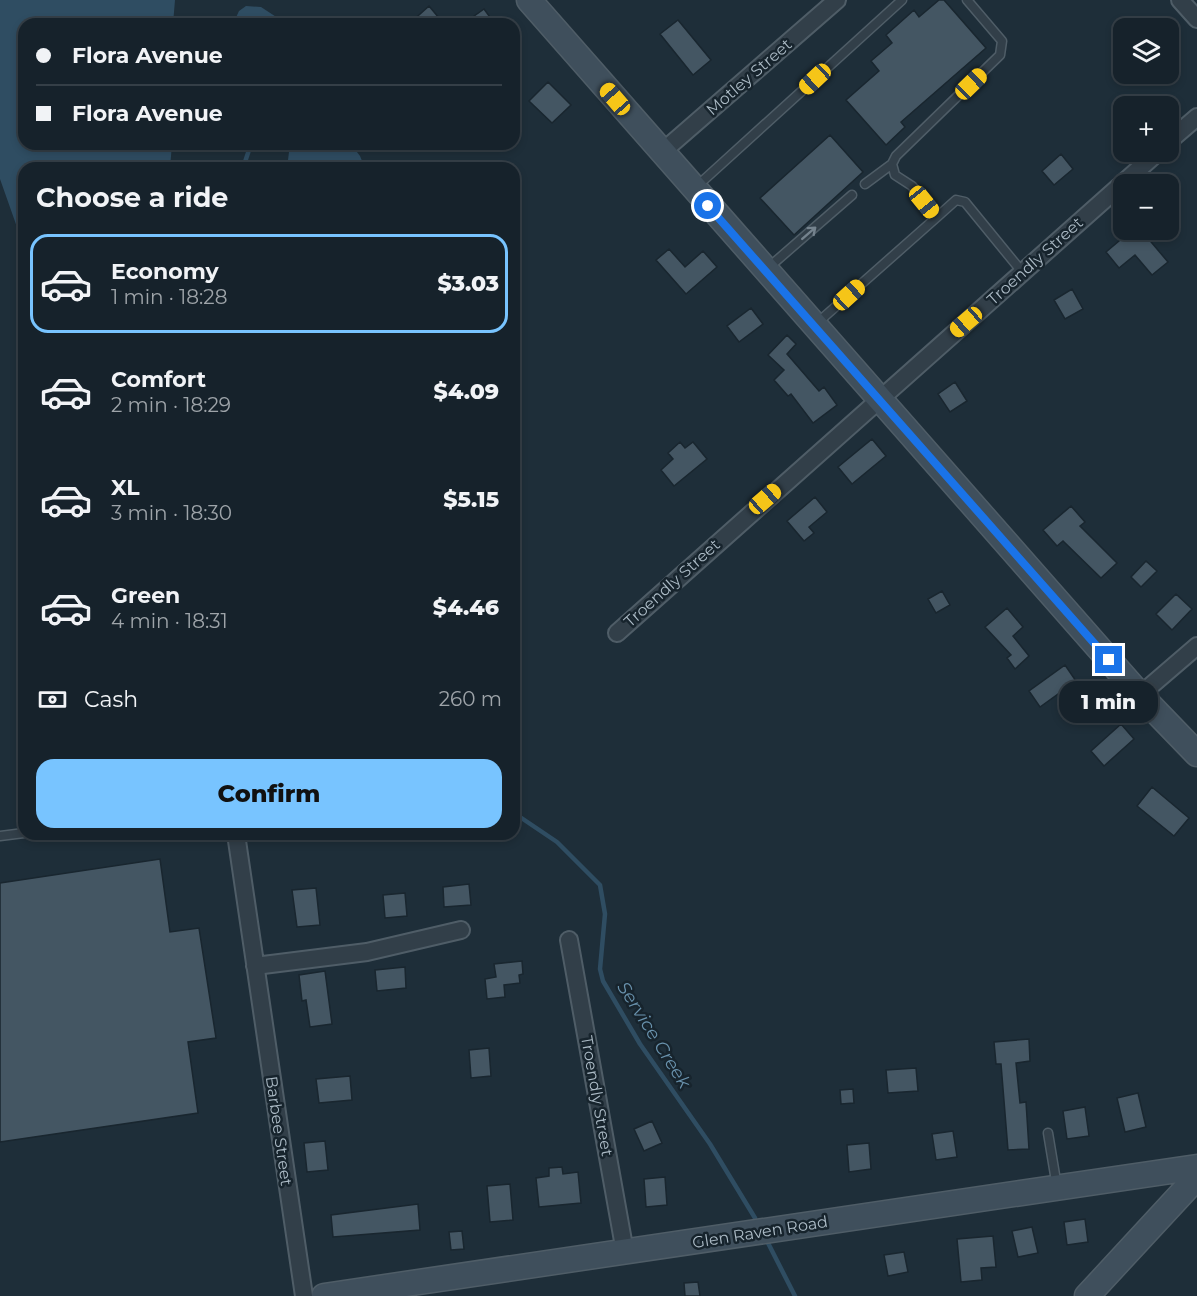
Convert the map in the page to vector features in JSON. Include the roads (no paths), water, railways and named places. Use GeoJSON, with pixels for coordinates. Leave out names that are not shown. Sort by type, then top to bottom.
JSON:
{"type":"FeatureCollection","features":[{"type":"Feature","properties":{"kind":"street"},"geometry":{"type":"LineString","coordinates":[[529,0],[765,271],[1140,694],[1197,754]]}},
{"type":"Feature","properties":{"kind":"street","name":"Motley Street"},"geometry":{"type":"LineString","coordinates":[[661,153],[837,0]]}},
{"type":"Feature","properties":{"kind":"street"},"geometry":{"type":"LineString","coordinates":[[1180,0],[1197,19]]}},
{"type":"Feature","properties":{"kind":"street"},"geometry":{"type":"LineString","coordinates":[[1179,133],[1197,117]]}},
{"type":"Feature","properties":{"kind":"street","name":"Troendly Street"},"geometry":{"type":"LineString","coordinates":[[617,633],[878,398],[1147,162]]}},
{"type":"Feature","properties":{"kind":"street"},"geometry":{"type":"LineString","coordinates":[[1140,694],[1197,646]]}},
{"type":"Feature","properties":{"kind":"street","name":"Barbee Street"},"geometry":{"type":"LineString","coordinates":[[237,840],[304,1296]]}},
{"type":"Feature","properties":{"kind":"street"},"geometry":{"type":"LineString","coordinates":[[255,966],[367,952],[461,930]]}},
{"type":"Feature","properties":{"kind":"street","name":"Troendly Street"},"geometry":{"type":"LineString","coordinates":[[569,940],[625,1252]]}},
{"type":"Feature","properties":{"kind":"street","name":"Glen Raven Road"},"geometry":{"type":"LineString","coordinates":[[324,1296],[1197,1167]]}},
{"type":"Feature","properties":{"kind":"street"},"geometry":{"type":"LineString","coordinates":[[1087,1296],[1197,1177]]}},
{"type":"Feature","properties":{"kind":"lane"},"geometry":{"type":"LineString","coordinates":[[694,190],[902,0]]}},
{"type":"Feature","properties":{"kind":"lane"},"geometry":{"type":"LineString","coordinates":[[865,184],[892,164],[896,156],[1000,55],[1002,41],[968,0]]}},
{"type":"Feature","properties":{"kind":"lane"},"geometry":{"type":"LineString","coordinates":[[892,164],[895,175],[912,186],[937,217]]}},
{"type":"Feature","properties":{"kind":"lane"},"geometry":{"type":"LineString","coordinates":[[765,271],[852,195]]}},
{"type":"Feature","properties":{"kind":"lane"},"geometry":{"type":"LineString","coordinates":[[814,326],[956,200],[965,202],[1023,273]]}},
{"type":"Feature","properties":{"kind":"lane"},"geometry":{"type":"LineString","coordinates":[[0,836],[18,834]]}},
{"type":"Feature","properties":{"kind":"lane"},"geometry":{"type":"LineString","coordinates":[[1048,1133],[1057,1188]]}},
{"type":"Feature","properties":{"kind":"water"},"geometry":{"type":"Polygon","coordinates":[[[0,0],[175,0],[174,18],[18,18],[18,150],[172,150],[170,162],[18,162],[18,230],[0,179],[0,0]]]}},
{"type":"Feature","properties":{"kind":"water"},"geometry":{"type":"Polygon","coordinates":[[[246,6],[261,7],[278,18],[236,18],[239,11],[246,6]]]}},
{"type":"Feature","properties":{"kind":"water"},"geometry":{"type":"Polygon","coordinates":[[[289,150],[356,150],[362,162],[288,162],[289,150]]]}},
{"type":"Feature","properties":{"kind":"waterway"},"geometry":{"type":"LineString","coordinates":[[245,162],[249,150]]}},
{"type":"Feature","properties":{"kind":"waterway","name":"Service Creek"},"geometry":{"type":"LineString","coordinates":[[520,817],[557,842],[600,885],[605,914],[600,969],[603,981],[640,1044],[710,1144],[755,1218]]}},
{"type":"Feature","properties":{"kind":"waterway","name":"Service Creek"},"geometry":{"type":"LineString","coordinates":[[767,1241],[795,1296]]}}]}
